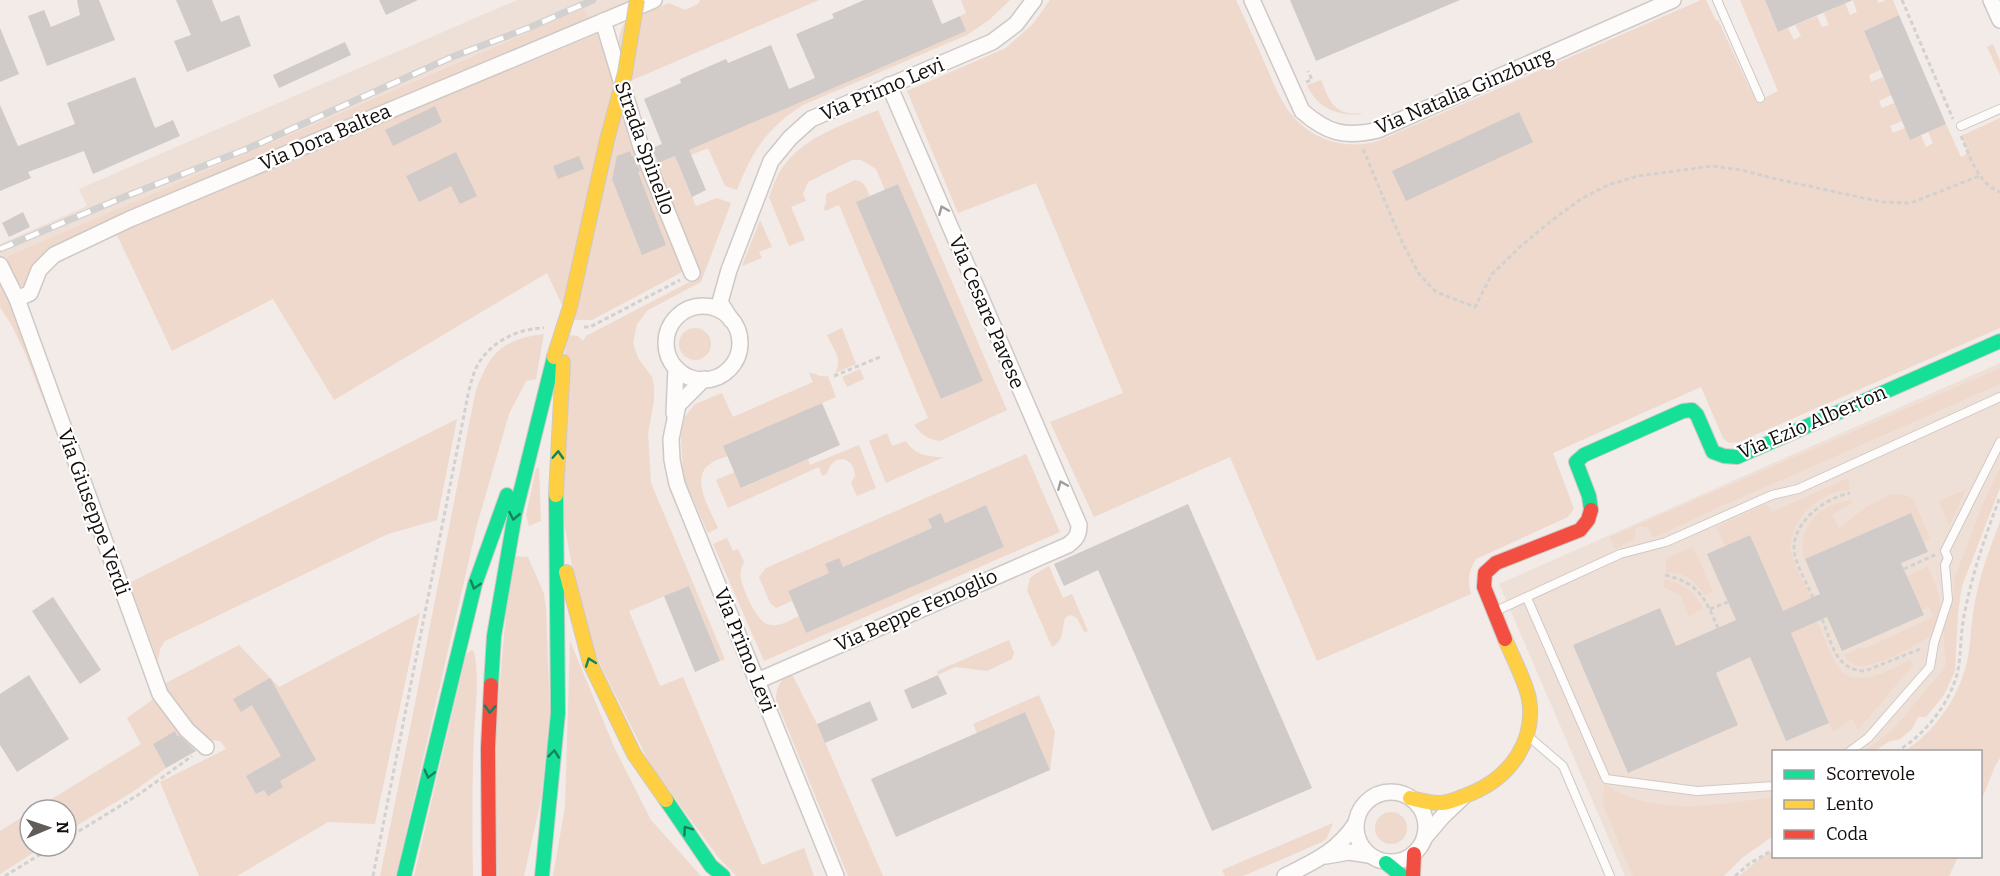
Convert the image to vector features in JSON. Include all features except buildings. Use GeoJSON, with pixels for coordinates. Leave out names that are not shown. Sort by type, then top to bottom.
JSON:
{"type":"FeatureCollection","features":[{"type":"Feature","properties":{"kind":"main road"},"geometry":{"type":"LineString","coordinates":[[404,876],[475,584],[559,358],[607,140],[625,73],[637,0]]}},
{"type":"Feature","properties":{"kind":"main road","name":"Via Ezio Alberton"},"geometry":{"type":"LineString","coordinates":[[1410,798],[1438,803],[1462,798],[1492,784],[1506,773],[1524,748],[1531,715],[1529,697],[1484,587],[1485,573],[1496,563],[1580,530],[1589,518],[1591,502],[1576,462],[1584,455],[1683,411],[1692,410],[1697,415],[1713,452],[1737,457],[2000,341]]}},
{"type":"Feature","properties":{"kind":"main road"},"geometry":{"type":"LineString","coordinates":[[542,876],[558,713],[556,503],[559,358]]}},
{"type":"Feature","properties":{"kind":"main road"},"geometry":{"type":"LineString","coordinates":[[489,876],[488,748],[494,636],[514,514],[545,392]]}},
{"type":"Feature","properties":{"kind":"main road"},"geometry":{"type":"LineString","coordinates":[[556,503],[566,575],[590,663],[634,754],[711,866],[723,876]]}},
{"type":"Feature","properties":{"kind":"main road"},"geometry":{"type":"LineString","coordinates":[[535,876],[548,813]]}},
{"type":"Feature","properties":{"kind":"main road"},"geometry":{"type":"LineString","coordinates":[[1413,876],[1414,854]]}},
{"type":"Feature","properties":{"kind":"main road"},"geometry":{"type":"LineString","coordinates":[[1386,862],[1402,876]]}},
{"type":"Feature","properties":{"kind":"street","name":"Via Dora Baltea"},"geometry":{"type":"LineString","coordinates":[[17,299],[30,293],[39,270],[54,255],[102,232],[654,0]]}},
{"type":"Feature","properties":{"kind":"street","name":"Via Primo Levi"},"geometry":{"type":"LineString","coordinates":[[731,320],[720,302],[729,270],[771,161],[790,138],[811,120],[992,42],[1017,24],[1034,0]]}},
{"type":"Feature","properties":{"kind":"street","name":"Via Natalia Ginzburg"},"geometry":{"type":"LineString","coordinates":[[1252,0],[1302,111],[1316,123],[1348,134],[1362,134],[1389,125],[1673,0]]}},
{"type":"Feature","properties":{"kind":"street"},"geometry":{"type":"LineString","coordinates":[[1991,0],[2000,20]]}},
{"type":"Feature","properties":{"kind":"street","name":"Strada Spinello"},"geometry":{"type":"LineString","coordinates":[[603,21],[641,147],[692,273]]}},
{"type":"Feature","properties":{"kind":"street","name":"Via Cesare Pavese"},"geometry":{"type":"LineString","coordinates":[[889,85],[1079,525],[1076,539]]}},
{"type":"Feature","properties":{"kind":"street","name":"Via Giuseppe Verdi"},"geometry":{"type":"LineString","coordinates":[[0,265],[17,299],[159,694],[187,730],[206,747]]}},
{"type":"Feature","properties":{"kind":"street","name":"Via Primo Levi"},"geometry":{"type":"LineString","coordinates":[[702,306],[729,270]]}},
{"type":"Feature","properties":{"kind":"street"},"geometry":{"type":"LineString","coordinates":[[702,306],[720,310],[731,320],[736,327],[739,340],[735,360],[724,372],[715,378],[704,380],[688,377],[676,368],[669,357],[666,346],[670,327],[684,311],[702,306]]}},
{"type":"Feature","properties":{"kind":"street","name":"Via Primo Levi"},"geometry":{"type":"LineString","coordinates":[[674,420],[676,368]]}},
{"type":"Feature","properties":{"kind":"street","name":"Via Primo Levi"},"geometry":{"type":"LineString","coordinates":[[704,380],[678,405],[674,420],[670,439],[677,484],[836,876]]}},
{"type":"Feature","properties":{"kind":"street","name":"Via Beppe Fenoglio"},"geometry":{"type":"LineString","coordinates":[[757,681],[1068,545],[1076,539]]}},
{"type":"Feature","properties":{"kind":"street"},"geometry":{"type":"LineString","coordinates":[[1285,876],[1320,858],[1341,843],[1356,823],[1366,802],[1376,795],[1388,792],[1399,793],[1410,798],[1422,811],[1426,828],[1425,837]]}},
{"type":"Feature","properties":{"kind":"street"},"geometry":{"type":"LineString","coordinates":[[1356,823],[1358,841],[1369,855],[1386,862],[1406,860],[1421,846],[1425,837],[1443,816],[1462,798]]}},
{"type":"Feature","properties":{"kind":"street"},"geometry":{"type":"LineString","coordinates":[[1320,858],[1349,852],[1369,855]]}},
{"type":"Feature","properties":{"kind":"lane"},"geometry":{"type":"LineString","coordinates":[[1717,0],[1760,98]]}},
{"type":"Feature","properties":{"kind":"lane"},"geometry":{"type":"LineString","coordinates":[[1959,126],[2000,108]]}},
{"type":"Feature","properties":{"kind":"lane"},"geometry":{"type":"LineString","coordinates":[[1495,612],[1620,555],[1666,542],[1772,495],[1797,489],[2000,397]]}},
{"type":"Feature","properties":{"kind":"lane"},"geometry":{"type":"LineString","coordinates":[[1852,750],[1868,738],[1930,667],[1934,643],[1948,600],[1945,565],[1948,558],[1945,551],[2000,442]]}},
{"type":"Feature","properties":{"kind":"lane"},"geometry":{"type":"LineString","coordinates":[[1527,598],[1606,779],[1697,791],[1772,786]]}},
{"type":"Feature","properties":{"kind":"lane"},"geometry":{"type":"LineString","coordinates":[[1527,735],[1563,766],[1610,876]]}},
{"type":"Feature","properties":{"kind":"path"},"geometry":{"type":"LineString","coordinates":[[1902,0],[1959,126]]}},
{"type":"Feature","properties":{"kind":"path"},"geometry":{"type":"LineString","coordinates":[[1362,134],[1363,151],[1402,242],[1419,274],[1436,292],[1476,307],[1492,274],[1521,246],[1581,199],[1608,185],[1638,176],[1713,166],[1741,170],[1882,202],[1911,203],[1979,176]]}},
{"type":"Feature","properties":{"kind":"path"},"geometry":{"type":"LineString","coordinates":[[1961,136],[1979,176],[2000,192]]}},
{"type":"Feature","properties":{"kind":"path"},"geometry":{"type":"LineString","coordinates":[[834,376],[880,357]]}},
{"type":"Feature","properties":{"kind":"path"},"geometry":{"type":"LineString","coordinates":[[1813,598],[1794,550],[1796,538],[1812,512],[1837,496],[1850,493]]}},
{"type":"Feature","properties":{"kind":"path"},"geometry":{"type":"LineString","coordinates":[[1899,750],[1937,716],[1952,688],[1959,668],[1964,613],[1980,551],[2000,497]]}},
{"type":"Feature","properties":{"kind":"path"},"geometry":{"type":"LineString","coordinates":[[1904,569],[1945,551]]}},
{"type":"Feature","properties":{"kind":"path"},"geometry":{"type":"LineString","coordinates":[[1665,575],[1689,583],[1698,591],[1710,609],[1718,628]]}},
{"type":"Feature","properties":{"kind":"path"},"geometry":{"type":"LineString","coordinates":[[1710,609],[1728,602]]}},
{"type":"Feature","properties":{"kind":"path"},"geometry":{"type":"LineString","coordinates":[[1822,619],[1839,661],[1856,671],[1865,671],[1934,643]]}},
{"type":"Feature","properties":{"kind":"path"},"geometry":{"type":"LineString","coordinates":[[78,832],[138,795],[157,779],[206,747]]}},
{"type":"Feature","properties":{"kind":"path"},"geometry":{"type":"LineString","coordinates":[[1734,876],[1772,850]]}},
{"type":"Feature","properties":{"kind":"path"},"geometry":{"type":"LineString","coordinates":[[5,876],[34,858]]}},
{"type":"Feature","properties":{"kind":"shaded area"},"geometry":{"type":"Polygon","coordinates":[[[517,0],[635,0],[590,20],[583,8],[0,260],[0,244],[87,206],[79,189],[517,0]]]}},
{"type":"Feature","properties":{"kind":"shaded area"},"geometry":{"type":"Polygon","coordinates":[[[700,0],[819,0],[628,82],[619,43],[626,21],[669,3],[685,10],[698,4],[700,0]]]}},
{"type":"Feature","properties":{"kind":"shaded area"},"geometry":{"type":"Polygon","coordinates":[[[961,0],[1010,0],[989,20],[967,35],[803,105],[790,113],[770,132],[755,152],[737,190],[725,186],[708,148],[677,161],[696,206],[717,198],[731,203],[701,282],[648,310],[637,324],[633,343],[638,358],[652,377],[654,386],[654,401],[648,433],[651,483],[725,659],[720,661],[689,586],[629,611],[660,686],[683,677],[762,865],[804,848],[814,876],[736,876],[718,857],[650,764],[595,654],[576,589],[564,522],[564,358],[568,335],[578,336],[583,341],[586,336],[701,276],[656,164],[965,31],[960,16],[966,13],[961,0]]]}},
{"type":"Feature","properties":{"kind":"shaded area"},"geometry":{"type":"Polygon","coordinates":[[[1050,0],[1236,0],[1281,99],[1296,120],[1328,140],[1365,144],[1378,141],[1701,0],[1706,0],[1716,21],[1718,20],[1756,102],[1778,91],[1740,0],[1765,0],[1778,32],[1788,28],[1794,40],[1801,36],[1795,25],[1817,16],[1822,27],[1829,25],[1824,13],[1845,3],[1850,15],[1857,12],[1853,0],[1877,0],[1879,3],[1893,0],[1899,15],[1864,31],[1880,70],[1869,75],[1871,82],[1883,77],[1891,95],[1879,101],[1882,108],[1894,103],[1902,121],[1890,126],[1893,133],[1905,128],[1910,139],[1921,135],[1926,147],[1933,143],[1928,132],[1946,124],[1961,157],[1968,153],[1961,136],[2000,118],[2000,328],[1739,442],[1729,443],[1723,438],[1701,387],[1553,453],[1574,509],[1568,517],[1476,559],[1469,576],[1471,594],[1317,661],[1230,457],[1094,517],[1050,422],[1123,393],[1036,183],[958,213],[907,91],[1006,48],[1033,24],[1050,0]]]}},
{"type":"Feature","properties":{"kind":"shaded area"},"geometry":{"type":"Polygon","coordinates":[[[584,8],[590,20],[43,256],[31,273],[27,285],[24,287],[18,284],[6,257],[584,8]]]}},
{"type":"Feature","properties":{"kind":"shaded area"},"geometry":{"type":"Polygon","coordinates":[[[599,33],[684,271],[592,320],[569,320],[547,273],[334,400],[273,299],[172,351],[116,233],[599,33]]]}},
{"type":"Feature","properties":{"kind":"shaded area"},"geometry":{"type":"Polygon","coordinates":[[[1993,44],[2000,61],[2000,75],[1987,47],[1993,44]]]}},
{"type":"Feature","properties":{"kind":"shaded area"},"geometry":{"type":"Polygon","coordinates":[[[1321,80],[1330,101],[1337,109],[1348,113],[1363,114],[1354,115],[1337,112],[1316,100],[1307,85],[1321,80]]]}},
{"type":"Feature","properties":{"kind":"shaded area"},"geometry":{"type":"Polygon","coordinates":[[[878,110],[1007,410],[940,441],[925,436],[914,425],[928,418],[839,205],[825,211],[824,207],[826,194],[855,180],[865,185],[870,196],[857,202],[942,399],[982,381],[898,184],[885,190],[876,169],[861,160],[852,160],[808,182],[803,194],[806,201],[791,207],[805,240],[789,246],[769,197],[778,175],[797,151],[835,128],[878,110]]]}},
{"type":"Feature","properties":{"kind":"shaded area"},"geometry":{"type":"Polygon","coordinates":[[[760,220],[772,247],[759,252],[762,258],[742,266],[760,220]]]}},
{"type":"Feature","properties":{"kind":"shaded area"},"geometry":{"type":"Polygon","coordinates":[[[0,269],[88,516],[26,355],[0,307],[0,269]]]}},
{"type":"Feature","properties":{"kind":"shaded area"},"geometry":{"type":"Polygon","coordinates":[[[695,328],[706,333],[711,344],[706,355],[695,360],[684,355],[679,344],[684,333],[695,328]]]}},
{"type":"Feature","properties":{"kind":"shaded area"},"geometry":{"type":"Polygon","coordinates":[[[842,328],[856,364],[835,373],[838,358],[827,335],[842,328]]]}},
{"type":"Feature","properties":{"kind":"shaded area"},"geometry":{"type":"Polygon","coordinates":[[[544,334],[536,379],[526,381],[509,414],[477,525],[396,876],[380,876],[475,394],[485,369],[498,351],[517,340],[544,334]]]}},
{"type":"Feature","properties":{"kind":"shaded area"},"geometry":{"type":"Polygon","coordinates":[[[2000,363],[2000,467],[1984,500],[1954,579],[1954,593],[1943,627],[1945,667],[1892,730],[1869,750],[1772,750],[1772,819],[1718,876],[1625,876],[1499,584],[2000,363]]]}},
{"type":"Feature","properties":{"kind":"shaded area"},"geometry":{"type":"Polygon","coordinates":[[[2000,368],[2000,384],[1653,538],[1648,527],[1636,527],[1635,538],[1615,549],[1610,537],[2000,368]]]}},
{"type":"Feature","properties":{"kind":"shaded area"},"geometry":{"type":"Polygon","coordinates":[[[860,369],[864,379],[847,387],[842,377],[860,369]]]}},
{"type":"Feature","properties":{"kind":"shaded area"},"geometry":{"type":"Polygon","coordinates":[[[809,373],[828,376],[836,397],[724,446],[728,456],[714,461],[704,470],[701,478],[703,495],[718,528],[708,533],[683,476],[681,434],[685,417],[695,404],[722,393],[733,417],[813,382],[809,373]]]}},
{"type":"Feature","properties":{"kind":"shaded area"},"geometry":{"type":"Polygon","coordinates":[[[457,419],[437,520],[388,534],[165,641],[160,649],[158,661],[129,583],[457,419]]]}},
{"type":"Feature","properties":{"kind":"shaded area"},"geometry":{"type":"Polygon","coordinates":[[[887,433],[892,446],[906,441],[909,446],[922,454],[944,457],[886,483],[869,441],[887,433]]]}},
{"type":"Feature","properties":{"kind":"shaded area"},"geometry":{"type":"Polygon","coordinates":[[[859,445],[876,488],[857,496],[851,483],[855,476],[854,469],[851,464],[842,459],[829,467],[827,474],[822,476],[819,467],[728,508],[716,480],[735,472],[742,488],[808,459],[810,465],[859,445]]]}},
{"type":"Feature","properties":{"kind":"shaded area"},"geometry":{"type":"Polygon","coordinates":[[[1026,454],[1060,532],[764,661],[713,544],[727,538],[733,551],[738,549],[744,562],[741,568],[741,580],[751,605],[763,621],[771,625],[779,625],[799,616],[806,633],[1004,547],[986,505],[945,523],[941,513],[928,519],[932,528],[843,567],[826,564],[829,573],[788,591],[792,601],[776,608],[770,603],[759,577],[766,568],[1026,454]]]}},
{"type":"Feature","properties":{"kind":"shaded area"},"geometry":{"type":"Polygon","coordinates":[[[539,467],[541,521],[529,526],[526,515],[536,469],[539,467]]]}},
{"type":"Feature","properties":{"kind":"shaded area"},"geometry":{"type":"Polygon","coordinates":[[[2000,467],[2000,488],[1962,586],[1955,671],[1944,695],[1926,717],[1918,717],[1912,729],[1900,739],[1888,742],[1876,750],[1867,750],[1892,730],[1945,667],[1943,627],[1954,593],[1954,579],[1984,500],[2000,467]]]}},
{"type":"Feature","properties":{"kind":"shaded area"},"geometry":{"type":"Polygon","coordinates":[[[1848,478],[1850,490],[1831,494],[1813,504],[1795,527],[1791,540],[1792,557],[1811,598],[1783,611],[1750,535],[1725,546],[1716,527],[1767,504],[1772,512],[1848,478]]]}},
{"type":"Feature","properties":{"kind":"shaded area"},"geometry":{"type":"Polygon","coordinates":[[[1966,489],[1949,526],[1939,501],[1966,489]]]}},
{"type":"Feature","properties":{"kind":"shaded area"},"geometry":{"type":"Polygon","coordinates":[[[1891,494],[1906,495],[1913,499],[1930,538],[1924,542],[1911,513],[1805,559],[1802,544],[1804,536],[1811,522],[1822,510],[1851,500],[1852,503],[1832,515],[1839,528],[1868,506],[1891,494]]]}},
{"type":"Feature","properties":{"kind":"shaded area"},"geometry":{"type":"Polygon","coordinates":[[[2000,522],[2000,758],[1982,797],[1982,750],[1906,750],[1927,734],[1945,711],[1960,685],[1968,657],[1973,613],[1988,553],[2000,522]]]}},
{"type":"Feature","properties":{"kind":"shaded area"},"geometry":{"type":"Polygon","coordinates":[[[1693,547],[1713,592],[1705,595],[1684,575],[1666,573],[1666,558],[1693,547]]]}},
{"type":"Feature","properties":{"kind":"shaded area"},"geometry":{"type":"Polygon","coordinates":[[[511,556],[528,557],[544,594],[550,713],[541,800],[524,876],[496,876],[494,750],[511,556]]]}},
{"type":"Feature","properties":{"kind":"shaded area"},"geometry":{"type":"Polygon","coordinates":[[[1049,566],[1063,598],[1072,594],[1088,631],[1084,632],[1077,618],[1070,615],[1065,618],[1061,638],[1052,647],[1027,590],[1030,578],[1049,566]]]}},
{"type":"Feature","properties":{"kind":"shaded area"},"geometry":{"type":"Polygon","coordinates":[[[1928,566],[1938,594],[1941,611],[1929,637],[1875,664],[1859,666],[1851,662],[1844,655],[1862,647],[1864,649],[1933,617],[1929,607],[1921,610],[1907,576],[1928,566]]]}},
{"type":"Feature","properties":{"kind":"shaded area"},"geometry":{"type":"Polygon","coordinates":[[[1664,580],[1687,589],[1703,608],[1689,617],[1681,596],[1664,587],[1664,580]]]}},
{"type":"Feature","properties":{"kind":"shaded area"},"geometry":{"type":"Polygon","coordinates":[[[420,613],[375,824],[328,822],[237,876],[199,876],[160,782],[226,749],[220,741],[202,739],[164,689],[164,684],[239,645],[279,687],[420,613]]]}},
{"type":"Feature","properties":{"kind":"shaded area"},"geometry":{"type":"Polygon","coordinates":[[[1817,621],[1833,658],[1847,675],[1864,678],[1910,660],[1913,665],[1858,730],[1852,719],[1833,732],[1791,633],[1817,621]]]}},
{"type":"Feature","properties":{"kind":"shaded area"},"geometry":{"type":"Polygon","coordinates":[[[1009,640],[1014,653],[1012,659],[987,671],[955,667],[938,675],[937,671],[1009,640]]]}},
{"type":"Feature","properties":{"kind":"shaded area"},"geometry":{"type":"Polygon","coordinates":[[[570,641],[615,749],[651,820],[701,876],[553,876],[565,807],[570,641]]]}},
{"type":"Feature","properties":{"kind":"shaded area"},"geometry":{"type":"Polygon","coordinates":[[[471,650],[474,652],[476,662],[477,682],[473,769],[473,876],[414,876],[466,655],[471,650]]]}},
{"type":"Feature","properties":{"kind":"shaded area"},"geometry":{"type":"Polygon","coordinates":[[[791,672],[817,724],[883,876],[848,876],[776,700],[780,684],[791,672]]]}},
{"type":"Feature","properties":{"kind":"shaded area"},"geometry":{"type":"Polygon","coordinates":[[[1039,695],[1055,732],[1050,770],[1025,712],[977,733],[973,724],[1039,695]]]}},
{"type":"Feature","properties":{"kind":"shaded area"},"geometry":{"type":"Polygon","coordinates":[[[155,698],[171,722],[182,733],[177,736],[174,732],[153,744],[166,768],[134,791],[78,825],[78,798],[53,798],[141,744],[127,718],[155,698]]]}},
{"type":"Feature","properties":{"kind":"shaded area"},"geometry":{"type":"Polygon","coordinates":[[[1605,784],[1624,795],[1665,805],[1709,805],[1772,797],[1772,837],[1742,858],[1724,876],[1633,876],[1602,803],[1605,784]]]}},
{"type":"Feature","properties":{"kind":"shaded area"},"geometry":{"type":"Polygon","coordinates":[[[1391,812],[1403,816],[1407,828],[1403,840],[1391,844],[1379,840],[1375,828],[1379,816],[1391,812]]]}},
{"type":"Feature","properties":{"kind":"shaded area"},"geometry":{"type":"Polygon","coordinates":[[[18,820],[18,858],[25,858],[0,874],[0,831],[18,820]]]}},
{"type":"Feature","properties":{"kind":"shaded area"},"geometry":{"type":"Polygon","coordinates":[[[1333,823],[1327,838],[1322,842],[1243,876],[1225,876],[1222,870],[1333,823]]]}},
{"type":"Feature","properties":{"kind":"shaded area"},"geometry":{"type":"Polygon","coordinates":[[[1772,852],[1772,858],[1958,858],[1949,876],[1739,876],[1772,852]]]}},
{"type":"Feature","properties":{"kind":"railway"},"geometry":{"type":"LineString","coordinates":[[0,249],[247,149],[452,57],[593,0]]}},
{"type":"Feature","properties":{"kind":"traffic: fast"},"geometry":{"type":"LineString","coordinates":[[1591,510],[1589,496],[1576,462],[1584,455],[1683,411],[1692,410],[1697,415],[1713,452],[1737,457],[2000,341]]}},
{"type":"Feature","properties":{"kind":"traffic: fast"},"geometry":{"type":"LineString","coordinates":[[491,685],[494,636],[515,514],[554,357]]}},
{"type":"Feature","properties":{"kind":"traffic: fast"},"geometry":{"type":"LineString","coordinates":[[404,876],[475,584],[507,495]]}},
{"type":"Feature","properties":{"kind":"traffic: fast"},"geometry":{"type":"LineString","coordinates":[[542,876],[558,713],[556,495]]}},
{"type":"Feature","properties":{"kind":"traffic: fast"},"geometry":{"type":"LineString","coordinates":[[666,800],[711,866],[723,876]]}},
{"type":"Feature","properties":{"kind":"traffic: fast"},"geometry":{"type":"LineString","coordinates":[[1386,863],[1402,876]]}},
{"type":"Feature","properties":{"kind":"traffic: slow"},"geometry":{"type":"LineString","coordinates":[[554,357],[570,307],[607,140],[625,73],[637,0]]}},
{"type":"Feature","properties":{"kind":"traffic: slow"},"geometry":{"type":"LineString","coordinates":[[556,495],[563,362]]}},
{"type":"Feature","properties":{"kind":"traffic: slow"},"geometry":{"type":"LineString","coordinates":[[566,572],[590,663],[634,754],[666,800]]}},
{"type":"Feature","properties":{"kind":"traffic: slow"},"geometry":{"type":"LineString","coordinates":[[1410,798],[1438,803],[1461,798],[1486,786],[1509,767],[1517,756],[1528,729],[1529,699],[1505,639]]}},
{"type":"Feature","properties":{"kind":"traffic: jam"},"geometry":{"type":"LineString","coordinates":[[1505,639],[1484,587],[1485,573],[1496,563],[1580,530],[1588,520],[1591,510]]}},
{"type":"Feature","properties":{"kind":"traffic: jam"},"geometry":{"type":"LineString","coordinates":[[489,876],[488,748],[491,685]]}},
{"type":"Feature","properties":{"kind":"traffic: jam"},"geometry":{"type":"LineString","coordinates":[[1413,876],[1414,854]]}}]}
